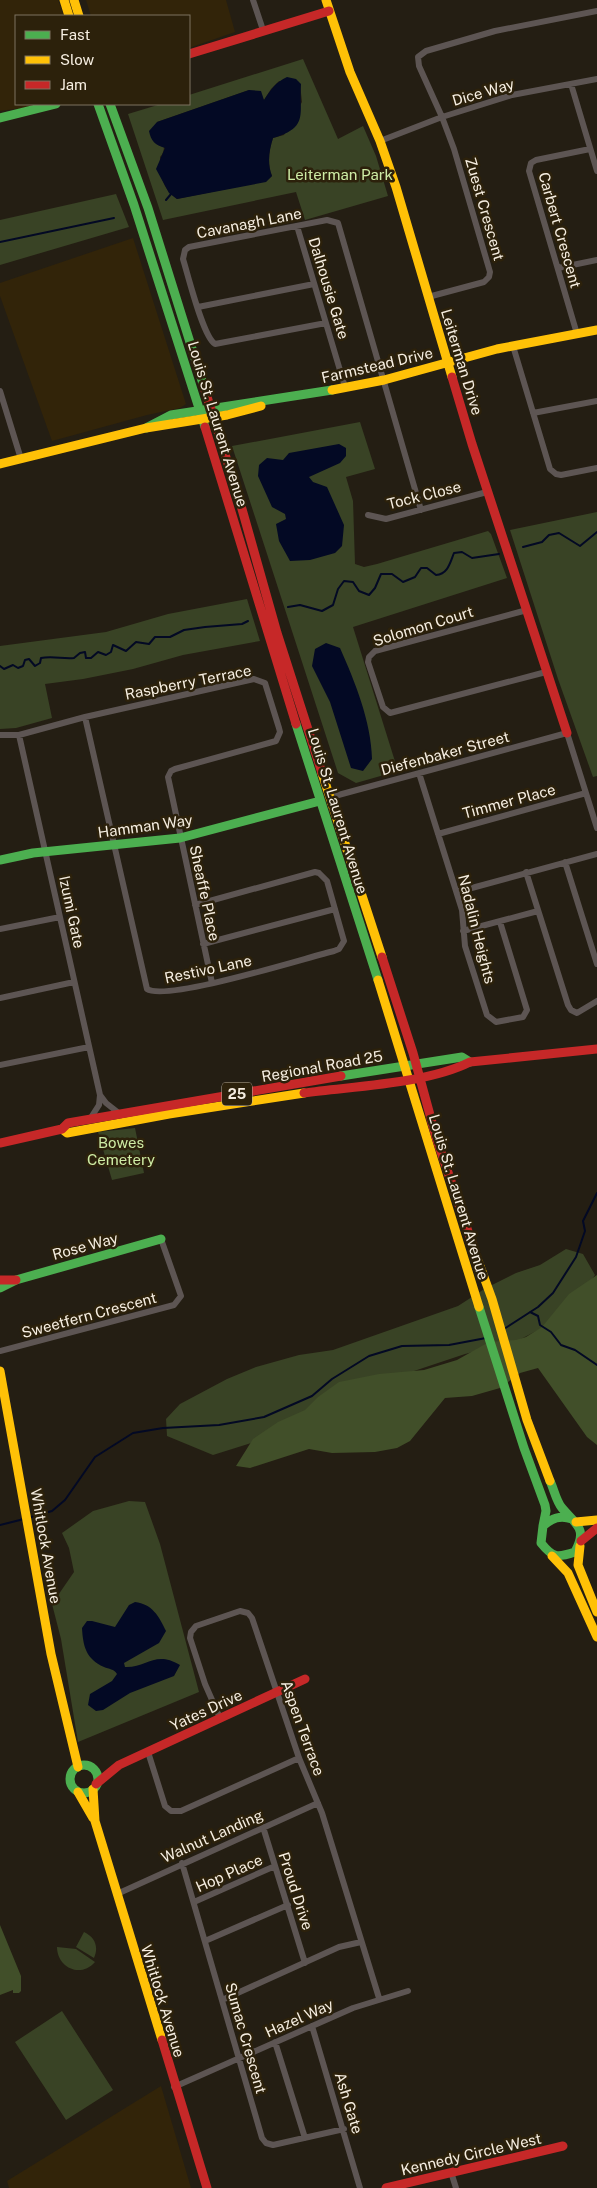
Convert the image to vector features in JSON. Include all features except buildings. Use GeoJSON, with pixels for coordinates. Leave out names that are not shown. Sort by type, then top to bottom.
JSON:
{"type":"FeatureCollection","features":[{"type":"Feature","properties":{"kind":"main road"},"geometry":{"type":"LineString","coordinates":[[64,0],[69,15]]}},
{"type":"Feature","properties":{"kind":"main road"},"geometry":{"type":"LineString","coordinates":[[74,0],[79,15]]}},
{"type":"Feature","properties":{"kind":"main road","name":"Leiterman Drive"},"geometry":{"type":"LineString","coordinates":[[326,0],[350,72],[380,142],[396,187],[487,492],[567,733]]}},
{"type":"Feature","properties":{"kind":"main road"},"geometry":{"type":"LineString","coordinates":[[190,54],[329,10]]}},
{"type":"Feature","properties":{"kind":"main road"},"geometry":{"type":"LineString","coordinates":[[0,118],[52,105]]}},
{"type":"Feature","properties":{"kind":"main road","name":"Louis St. Laurent Avenue"},"geometry":{"type":"LineString","coordinates":[[98,105],[134,205],[201,414],[320,801],[409,1078],[463,1258],[524,1448],[545,1505],[546,1511],[543,1526]]}},
{"type":"Feature","properties":{"kind":"main road","name":"Louis St. Laurent Avenue"},"geometry":{"type":"LineString","coordinates":[[110,105],[148,208],[240,502],[277,633],[415,1063],[436,1138],[517,1382],[527,1420],[548,1480],[560,1506],[574,1520]]}},
{"type":"Feature","properties":{"kind":"main road","name":"Farmstead Drive"},"geometry":{"type":"LineString","coordinates":[[0,464],[146,428],[171,415],[211,413],[227,415],[280,400],[384,380],[514,346],[597,330]]}},
{"type":"Feature","properties":{"kind":"main road","name":"Hamman Way"},"geometry":{"type":"LineString","coordinates":[[0,860],[46,852],[180,838],[320,801]]}},
{"type":"Feature","properties":{"kind":"main road","name":"Regional Road 25"},"geometry":{"type":"LineString","coordinates":[[62,1129],[67,1133],[181,1111],[419,1077],[460,1068],[470,1062],[597,1049]]}},
{"type":"Feature","properties":{"kind":"main road","name":"Regional Road 25"},"geometry":{"type":"LineString","coordinates":[[0,1142],[62,1129],[68,1123],[415,1063],[462,1057],[470,1062]]}},
{"type":"Feature","properties":{"kind":"main road","name":"Rose Way"},"geometry":{"type":"LineString","coordinates":[[0,1288],[16,1280],[161,1239]]}},
{"type":"Feature","properties":{"kind":"main road","name":"Rose Way"},"geometry":{"type":"LineString","coordinates":[[0,1280],[16,1280]]}},
{"type":"Feature","properties":{"kind":"main road","name":"Whitlock Avenue"},"geometry":{"type":"LineString","coordinates":[[0,1372],[51,1654],[68,1725],[86,1767]]}},
{"type":"Feature","properties":{"kind":"main road"},"geometry":{"type":"LineString","coordinates":[[597,1520],[574,1520],[559,1516],[553,1518],[543,1526],[541,1543],[568,1573],[597,1637]]}},
{"type":"Feature","properties":{"kind":"main road"},"geometry":{"type":"LineString","coordinates":[[574,1520],[581,1530],[578,1565],[597,1612]]}},
{"type":"Feature","properties":{"kind":"main road"},"geometry":{"type":"LineString","coordinates":[[550,1554],[566,1557],[575,1552],[581,1542],[597,1528]]}},
{"type":"Feature","properties":{"kind":"main road","name":"Yates Drive"},"geometry":{"type":"LineString","coordinates":[[95,1787],[119,1765],[305,1679]]}},
{"type":"Feature","properties":{"kind":"main road","name":"Yates Drive"},"geometry":{"type":"LineString","coordinates":[[86,1767],[119,1765]]}},
{"type":"Feature","properties":{"kind":"main road"},"geometry":{"type":"LineString","coordinates":[[86,1767],[97,1776],[95,1787],[86,1793],[78,1792],[70,1779],[72,1772],[86,1767]]}},
{"type":"Feature","properties":{"kind":"main road","name":"Whitlock Avenue"},"geometry":{"type":"LineString","coordinates":[[95,1787],[95,1820]]}},
{"type":"Feature","properties":{"kind":"main road","name":"Whitlock Avenue"},"geometry":{"type":"LineString","coordinates":[[78,1792],[95,1820],[174,2087],[207,2188]]}},
{"type":"Feature","properties":{"kind":"main road","name":"Kennedy Circle West"},"geometry":{"type":"LineString","coordinates":[[386,2188],[563,2146]]}},
{"type":"Feature","properties":{"kind":"street"},"geometry":{"type":"LineString","coordinates":[[253,0],[262,30]]}},
{"type":"Feature","properties":{"kind":"street","name":"Zuest Crescent"},"geometry":{"type":"LineString","coordinates":[[428,297],[484,282],[489,277],[490,272],[454,149],[442,116],[419,66],[418,57],[422,53],[496,31],[597,11]]}},
{"type":"Feature","properties":{"kind":"street","name":"Dice Way"},"geometry":{"type":"LineString","coordinates":[[380,142],[442,116],[512,95],[597,79]]}},
{"type":"Feature","properties":{"kind":"street"},"geometry":{"type":"LineString","coordinates":[[571,84],[597,172]]}},
{"type":"Feature","properties":{"kind":"street","name":"Carbert Crescent"},"geometry":{"type":"LineString","coordinates":[[577,334],[529,167],[536,160],[590,149]]}},
{"type":"Feature","properties":{"kind":"street","name":"Cavanagh Lane"},"geometry":{"type":"LineString","coordinates":[[326,323],[215,344],[207,337],[183,259],[185,250],[189,247],[332,220],[340,227],[384,380]]}},
{"type":"Feature","properties":{"kind":"street","name":"Dalhousie Gate"},"geometry":{"type":"LineString","coordinates":[[297,226],[345,387]]}},
{"type":"Feature","properties":{"kind":"street"},"geometry":{"type":"LineString","coordinates":[[558,268],[597,260]]}},
{"type":"Feature","properties":{"kind":"street"},"geometry":{"type":"LineString","coordinates":[[198,307],[314,284]]}},
{"type":"Feature","properties":{"kind":"street"},"geometry":{"type":"LineString","coordinates":[[514,346],[550,469],[561,475],[597,468]]}},
{"type":"Feature","properties":{"kind":"street"},"geometry":{"type":"LineString","coordinates":[[384,380],[422,510]]}},
{"type":"Feature","properties":{"kind":"street"},"geometry":{"type":"LineString","coordinates":[[0,391],[21,460]]}},
{"type":"Feature","properties":{"kind":"street"},"geometry":{"type":"LineString","coordinates":[[533,413],[597,401]]}},
{"type":"Feature","properties":{"kind":"street","name":"Tock Close"},"geometry":{"type":"LineString","coordinates":[[368,515],[386,519],[487,492]]}},
{"type":"Feature","properties":{"kind":"street","name":"Solomon Court"},"geometry":{"type":"LineString","coordinates":[[527,610],[375,651],[369,656],[368,662],[383,708],[390,713],[546,672]]}},
{"type":"Feature","properties":{"kind":"street","name":"Raspberry Terrace"},"geometry":{"type":"LineString","coordinates":[[0,735],[19,735],[85,717],[254,679],[265,683],[280,732],[276,741],[175,770],[169,774],[167,780],[180,838]]}},
{"type":"Feature","properties":{"kind":"street","name":"Restivo Lane"},"geometry":{"type":"LineString","coordinates":[[85,717],[144,985],[147,989],[158,992],[212,983],[339,949],[344,941],[325,878],[323,875],[315,872],[194,905]]}},
{"type":"Feature","properties":{"kind":"street"},"geometry":{"type":"LineString","coordinates":[[567,733],[597,828]]}},
{"type":"Feature","properties":{"kind":"street","name":"Diefenbaker Street"},"geometry":{"type":"LineString","coordinates":[[331,798],[567,733]]}},
{"type":"Feature","properties":{"kind":"street","name":"Izumi Gate"},"geometry":{"type":"LineString","coordinates":[[19,735],[100,1095]]}},
{"type":"Feature","properties":{"kind":"street","name":"Nadalin Heights"},"geometry":{"type":"LineString","coordinates":[[419,773],[462,910],[465,946],[488,1017],[496,1022],[518,1019],[525,1014],[527,1007],[500,922]]}},
{"type":"Feature","properties":{"kind":"street","name":"Timmer Place"},"geometry":{"type":"LineString","coordinates":[[438,834],[586,793]]}},
{"type":"Feature","properties":{"kind":"street","name":"Sheaffe Place"},"geometry":{"type":"LineString","coordinates":[[180,838],[212,983]]}},
{"type":"Feature","properties":{"kind":"street"},"geometry":{"type":"LineString","coordinates":[[457,892],[597,854]]}},
{"type":"Feature","properties":{"kind":"street"},"geometry":{"type":"LineString","coordinates":[[565,862],[597,964]]}},
{"type":"Feature","properties":{"kind":"street"},"geometry":{"type":"LineString","coordinates":[[526,872],[569,1008],[574,1012],[581,1012],[597,1001]]}},
{"type":"Feature","properties":{"kind":"street"},"geometry":{"type":"LineString","coordinates":[[203,944],[335,908]]}},
{"type":"Feature","properties":{"kind":"street"},"geometry":{"type":"LineString","coordinates":[[463,931],[538,911]]}},
{"type":"Feature","properties":{"kind":"street"},"geometry":{"type":"LineString","coordinates":[[0,929],[60,917]]}},
{"type":"Feature","properties":{"kind":"street"},"geometry":{"type":"LineString","coordinates":[[0,998],[74,982]]}},
{"type":"Feature","properties":{"kind":"street"},"geometry":{"type":"LineString","coordinates":[[0,1065],[89,1046]]}},
{"type":"Feature","properties":{"kind":"street"},"geometry":{"type":"LineString","coordinates":[[100,1095],[106,1103],[120,1114]]}},
{"type":"Feature","properties":{"kind":"street"},"geometry":{"type":"LineString","coordinates":[[89,1120],[99,1105],[100,1095]]}},
{"type":"Feature","properties":{"kind":"street","name":"Sweetfern Crescent"},"geometry":{"type":"LineString","coordinates":[[0,1351],[174,1305],[181,1296],[161,1239]]}},
{"type":"Feature","properties":{"kind":"street","name":"Aspen Terrace"},"geometry":{"type":"LineString","coordinates":[[220,1718],[205,1684],[190,1638],[196,1626],[240,1611],[248,1613],[252,1618],[299,1758],[318,1803],[379,1998]]}},
{"type":"Feature","properties":{"kind":"street"},"geometry":{"type":"LineString","coordinates":[[148,1752],[165,1806],[175,1812],[299,1758]]}},
{"type":"Feature","properties":{"kind":"street","name":"Walnut Landing"},"geometry":{"type":"LineString","coordinates":[[117,1894],[318,1803]]}},
{"type":"Feature","properties":{"kind":"street","name":"Proud Drive"},"geometry":{"type":"LineString","coordinates":[[263,1827],[306,1963]]}},
{"type":"Feature","properties":{"kind":"street","name":"Sumac Crescent"},"geometry":{"type":"LineString","coordinates":[[182,1863],[262,2138],[266,2143],[273,2145],[344,2129]]}},
{"type":"Feature","properties":{"kind":"street","name":"Hop Place"},"geometry":{"type":"LineString","coordinates":[[194,1902],[275,1866]]}},
{"type":"Feature","properties":{"kind":"street"},"geometry":{"type":"LineString","coordinates":[[205,1941],[288,1905]]}},
{"type":"Feature","properties":{"kind":"street"},"geometry":{"type":"LineString","coordinates":[[222,2000],[339,1947],[361,1942]]}},
{"type":"Feature","properties":{"kind":"street","name":"Hazel Way"},"geometry":{"type":"LineString","coordinates":[[174,2087],[379,1998],[408,1991]]}},
{"type":"Feature","properties":{"kind":"street","name":"Ash Gate"},"geometry":{"type":"LineString","coordinates":[[312,2026],[360,2188]]}},
{"type":"Feature","properties":{"kind":"street"},"geometry":{"type":"LineString","coordinates":[[275,2042],[305,2138]]}},
{"type":"Feature","properties":{"kind":"street"},"geometry":{"type":"LineString","coordinates":[[451,2172],[456,2188]]}},
{"type":"Feature","properties":{"kind":"shaded area"},"geometry":{"type":"Polygon","coordinates":[[[0,0],[58,0],[64,15],[15,15],[15,105],[40,105],[0,111],[0,0]]]}},
{"type":"Feature","properties":{"kind":"shaded area"},"geometry":{"type":"Polygon","coordinates":[[[86,0],[226,0],[235,32],[190,48],[190,15],[91,15],[86,0]]]}},
{"type":"Feature","properties":{"kind":"shaded area"},"geometry":{"type":"Polygon","coordinates":[[[133,238],[186,404],[180,408],[52,441],[0,296],[0,283],[133,238]]]}},
{"type":"Feature","properties":{"kind":"shaded area"},"geometry":{"type":"Polygon","coordinates":[[[161,2086],[191,2188],[9,2188],[7,2181],[161,2086]]]}},
{"type":"Feature","properties":{"kind":"green space","name":"Leiterman Park"},"geometry":{"type":"Polygon","coordinates":[[[303,59],[338,139],[363,126],[376,156],[388,196],[305,220],[296,192],[163,220],[128,114],[158,105],[190,105],[190,95],[303,59]],[[279,81],[264,100],[249,90],[157,122],[164,145],[163,153],[160,157],[162,175],[168,190],[177,199],[266,181],[272,176],[269,157],[273,138],[284,135],[302,102],[300,84],[279,81]]]}},
{"type":"Feature","properties":{"kind":"green space"},"geometry":{"type":"Polygon","coordinates":[[[116,194],[129,227],[0,265],[0,220],[116,194]]]}},
{"type":"Feature","properties":{"kind":"green space"},"geometry":{"type":"Polygon","coordinates":[[[360,422],[375,469],[346,477],[353,501],[355,564],[364,567],[377,564],[488,531],[491,534],[507,578],[353,627],[398,771],[356,783],[338,773],[232,446],[360,422]]]}},
{"type":"Feature","properties":{"kind":"green space"},"geometry":{"type":"Polygon","coordinates":[[[597,512],[597,776],[593,777],[558,679],[510,530],[597,512]]]}},
{"type":"Feature","properties":{"kind":"green space"},"geometry":{"type":"Polygon","coordinates":[[[247,599],[260,641],[183,655],[133,669],[83,679],[45,684],[52,718],[16,728],[0,729],[0,646],[106,632],[168,614],[247,599]]]}},
{"type":"Feature","properties":{"kind":"green space","name":"Bowes Cemetery"},"geometry":{"type":"Polygon","coordinates":[[[135,1128],[144,1173],[112,1180],[98,1132],[135,1128]]]}},
{"type":"Feature","properties":{"kind":"green space"},"geometry":{"type":"Polygon","coordinates":[[[566,1249],[583,1254],[595,1275],[568,1312],[517,1341],[465,1354],[366,1387],[270,1437],[213,1455],[167,1436],[166,1419],[180,1404],[227,1379],[256,1367],[299,1355],[333,1350],[458,1306],[486,1288],[516,1273],[540,1265],[566,1249]]]}},
{"type":"Feature","properties":{"kind":"green space"},"geometry":{"type":"Polygon","coordinates":[[[597,1275],[597,1445],[587,1437],[538,1368],[520,1373],[500,1388],[472,1396],[445,1398],[410,1441],[397,1448],[375,1452],[332,1453],[309,1449],[250,1468],[236,1466],[253,1439],[278,1422],[305,1410],[318,1397],[339,1382],[379,1374],[424,1370],[457,1360],[489,1342],[516,1340],[526,1337],[542,1327],[569,1294],[597,1275]]]}},
{"type":"Feature","properties":{"kind":"green space"},"geometry":{"type":"Polygon","coordinates":[[[129,1501],[145,1502],[160,1544],[199,1692],[78,1742],[61,1639],[52,1604],[74,1572],[69,1548],[62,1533],[93,1511],[129,1501]]]}},
{"type":"Feature","properties":{"kind":"green space"},"geometry":{"type":"Polygon","coordinates":[[[0,1925],[21,1976],[21,1991],[19,1993],[13,1993],[13,1990],[0,1995],[0,1925]]]}},
{"type":"Feature","properties":{"kind":"green space"},"geometry":{"type":"Polygon","coordinates":[[[84,1932],[95,1943],[94,1958],[76,1947],[84,1932]]]}},
{"type":"Feature","properties":{"kind":"green space"},"geometry":{"type":"Polygon","coordinates":[[[57,1947],[76,1949],[95,1962],[83,1970],[70,1968],[61,1960],[57,1947]]]}},
{"type":"Feature","properties":{"kind":"green space"},"geometry":{"type":"Polygon","coordinates":[[[62,2011],[113,2090],[66,2120],[15,2042],[62,2011]]]}},
{"type":"Feature","properties":{"kind":"water"},"geometry":{"type":"Polygon","coordinates":[[[287,77],[296,79],[301,84],[300,118],[292,129],[273,138],[269,157],[272,176],[266,182],[177,199],[169,193],[156,169],[165,148],[154,142],[149,131],[157,122],[249,90],[261,91],[264,100],[274,86],[287,77]]]}},
{"type":"Feature","properties":{"kind":"water"},"geometry":{"type":"Polygon","coordinates":[[[339,444],[346,448],[346,456],[340,463],[309,477],[313,482],[327,487],[344,525],[342,546],[335,553],[310,560],[290,561],[279,541],[276,524],[286,519],[285,514],[272,507],[258,476],[259,465],[267,458],[283,460],[289,453],[339,444]]]}},
{"type":"Feature","properties":{"kind":"water"},"geometry":{"type":"Polygon","coordinates":[[[326,643],[340,648],[365,716],[369,730],[372,759],[363,771],[351,768],[330,702],[312,666],[315,649],[326,643]]]}},
{"type":"Feature","properties":{"kind":"water"},"geometry":{"type":"Polygon","coordinates":[[[135,1602],[150,1608],[161,1620],[166,1631],[159,1643],[124,1663],[125,1667],[133,1667],[157,1659],[164,1659],[180,1665],[174,1676],[130,1693],[103,1710],[96,1711],[88,1705],[90,1694],[112,1681],[117,1674],[113,1670],[98,1664],[89,1656],[83,1641],[82,1628],[87,1621],[115,1627],[129,1605],[135,1602]]]}},
{"type":"Feature","properties":{"kind":"waterway"},"geometry":{"type":"LineString","coordinates":[[166,200],[171,194]]}},
{"type":"Feature","properties":{"kind":"waterway"},"geometry":{"type":"LineString","coordinates":[[0,242],[114,218]]}},
{"type":"Feature","properties":{"kind":"waterway"},"geometry":{"type":"LineString","coordinates":[[523,547],[542,542],[549,535],[559,533],[580,546],[597,532]]}},
{"type":"Feature","properties":{"kind":"waterway"},"geometry":{"type":"LineString","coordinates":[[288,607],[300,605],[322,611],[333,605],[338,589],[344,581],[353,582],[359,591],[369,595],[375,588],[381,574],[392,574],[403,582],[415,577],[421,568],[427,568],[436,575],[443,573],[454,553],[462,552],[472,558],[499,554]]}},
{"type":"Feature","properties":{"kind":"waterway"},"geometry":{"type":"LineString","coordinates":[[0,666],[4,669],[13,665],[18,668],[23,666],[25,660],[29,659],[35,666],[40,663],[41,658],[74,658],[80,653],[85,652],[86,658],[91,658],[98,652],[106,655],[111,652],[113,645],[126,651],[136,642],[149,644],[155,637],[170,637],[184,630],[242,624],[248,621]]}},
{"type":"Feature","properties":{"kind":"waterway"},"geometry":{"type":"LineString","coordinates":[[504,1329],[538,1307],[553,1293],[576,1257],[585,1231],[583,1221],[597,1193]]}},
{"type":"Feature","properties":{"kind":"waterway"},"geometry":{"type":"LineString","coordinates":[[530,1312],[538,1316],[540,1325],[551,1332],[561,1345],[575,1350],[597,1365]]}},
{"type":"Feature","properties":{"kind":"waterway"},"geometry":{"type":"LineString","coordinates":[[31,1517],[52,1511],[65,1500],[95,1457],[133,1433],[163,1428],[219,1425],[264,1417],[312,1396],[332,1379],[369,1356],[402,1346],[449,1345],[486,1338]]}},
{"type":"Feature","properties":{"kind":"waterway"},"geometry":{"type":"LineString","coordinates":[[0,1525],[24,1519]]}},
{"type":"Feature","properties":{"kind":"traffic: fast"},"geometry":{"type":"LineString","coordinates":[[0,118],[52,105]]}},
{"type":"Feature","properties":{"kind":"traffic: fast"},"geometry":{"type":"LineString","coordinates":[[98,105],[134,205],[205,427]]}},
{"type":"Feature","properties":{"kind":"traffic: fast"},"geometry":{"type":"LineString","coordinates":[[110,105],[148,208],[204,387]]}},
{"type":"Feature","properties":{"kind":"traffic: fast"},"geometry":{"type":"LineString","coordinates":[[146,428],[171,415],[332,390]]}},
{"type":"Feature","properties":{"kind":"traffic: fast"},"geometry":{"type":"LineString","coordinates":[[296,724],[378,980]]}},
{"type":"Feature","properties":{"kind":"traffic: fast"},"geometry":{"type":"LineString","coordinates":[[0,860],[33,853],[180,838],[320,801]]}},
{"type":"Feature","properties":{"kind":"traffic: fast"},"geometry":{"type":"LineString","coordinates":[[341,1076],[462,1057],[470,1062]]}},
{"type":"Feature","properties":{"kind":"traffic: fast"},"geometry":{"type":"LineString","coordinates":[[0,1288],[16,1280],[161,1239]]}},
{"type":"Feature","properties":{"kind":"traffic: fast"},"geometry":{"type":"LineString","coordinates":[[479,1307],[524,1448],[545,1505],[546,1511],[543,1526]]}},
{"type":"Feature","properties":{"kind":"traffic: fast"},"geometry":{"type":"LineString","coordinates":[[550,1481],[560,1505],[579,1527],[580,1532],[579,1544],[575,1552],[559,1556],[552,1554],[541,1543],[543,1526],[556,1518],[572,1519]]}},
{"type":"Feature","properties":{"kind":"traffic: fast"},"geometry":{"type":"LineString","coordinates":[[84,1765],[94,1769],[98,1779],[94,1789],[84,1793],[74,1789],[70,1779],[74,1769],[84,1765]]}},
{"type":"Feature","properties":{"kind":"traffic: slow"},"geometry":{"type":"LineString","coordinates":[[64,0],[69,15]]}},
{"type":"Feature","properties":{"kind":"traffic: slow"},"geometry":{"type":"LineString","coordinates":[[74,0],[79,15]]}},
{"type":"Feature","properties":{"kind":"traffic: slow"},"geometry":{"type":"LineString","coordinates":[[326,0],[350,72],[380,141],[396,187],[452,377]]}},
{"type":"Feature","properties":{"kind":"traffic: slow"},"geometry":{"type":"LineString","coordinates":[[332,390],[384,380],[497,349],[597,330]]}},
{"type":"Feature","properties":{"kind":"traffic: slow"},"geometry":{"type":"LineString","coordinates":[[0,464],[146,428],[227,415],[261,406]]}},
{"type":"Feature","properties":{"kind":"traffic: slow"},"geometry":{"type":"LineString","coordinates":[[322,773],[382,957]]}},
{"type":"Feature","properties":{"kind":"traffic: slow"},"geometry":{"type":"LineString","coordinates":[[378,980],[479,1307]]}},
{"type":"Feature","properties":{"kind":"traffic: slow"},"geometry":{"type":"LineString","coordinates":[[62,1129],[67,1133],[169,1114],[304,1093]]}},
{"type":"Feature","properties":{"kind":"traffic: slow"},"geometry":{"type":"LineString","coordinates":[[477,1258],[492,1299],[527,1420],[550,1481]]}},
{"type":"Feature","properties":{"kind":"traffic: slow"},"geometry":{"type":"LineString","coordinates":[[0,1371],[51,1654],[78,1767]]}},
{"type":"Feature","properties":{"kind":"traffic: slow"},"geometry":{"type":"LineString","coordinates":[[576,1522],[597,1520]]}},
{"type":"Feature","properties":{"kind":"traffic: slow"},"geometry":{"type":"LineString","coordinates":[[580,1546],[578,1565],[597,1612]]}},
{"type":"Feature","properties":{"kind":"traffic: slow"},"geometry":{"type":"LineString","coordinates":[[552,1556],[568,1573],[597,1637]]}},
{"type":"Feature","properties":{"kind":"traffic: slow"},"geometry":{"type":"LineString","coordinates":[[93,1789],[95,1821],[162,2040]]}},
{"type":"Feature","properties":{"kind":"traffic: slow"},"geometry":{"type":"LineString","coordinates":[[78,1792],[93,1818]]}},
{"type":"Feature","properties":{"kind":"traffic: jam"},"geometry":{"type":"LineString","coordinates":[[190,54],[329,11]]}},
{"type":"Feature","properties":{"kind":"traffic: jam"},"geometry":{"type":"LineString","coordinates":[[452,377],[472,444],[567,733]]}},
{"type":"Feature","properties":{"kind":"traffic: jam"},"geometry":{"type":"LineString","coordinates":[[204,387],[240,502],[277,633],[322,773]]}},
{"type":"Feature","properties":{"kind":"traffic: jam"},"geometry":{"type":"LineString","coordinates":[[205,427],[296,724]]}},
{"type":"Feature","properties":{"kind":"traffic: jam"},"geometry":{"type":"LineString","coordinates":[[382,957],[413,1053],[436,1137],[477,1258]]}},
{"type":"Feature","properties":{"kind":"traffic: jam"},"geometry":{"type":"LineString","coordinates":[[304,1093],[411,1080],[433,1075],[470,1062],[597,1049]]}},
{"type":"Feature","properties":{"kind":"traffic: jam"},"geometry":{"type":"LineString","coordinates":[[0,1143],[62,1129],[68,1123],[341,1076]]}},
{"type":"Feature","properties":{"kind":"traffic: jam"},"geometry":{"type":"LineString","coordinates":[[0,1280],[16,1280]]}},
{"type":"Feature","properties":{"kind":"traffic: jam"},"geometry":{"type":"LineString","coordinates":[[581,1541],[597,1528]]}},
{"type":"Feature","properties":{"kind":"traffic: jam"},"geometry":{"type":"LineString","coordinates":[[96,1784],[119,1765],[305,1679]]}},
{"type":"Feature","properties":{"kind":"traffic: jam"},"geometry":{"type":"LineString","coordinates":[[162,2040],[207,2188]]}},
{"type":"Feature","properties":{"kind":"traffic: jam"},"geometry":{"type":"LineString","coordinates":[[386,2188],[563,2146]]}}]}
